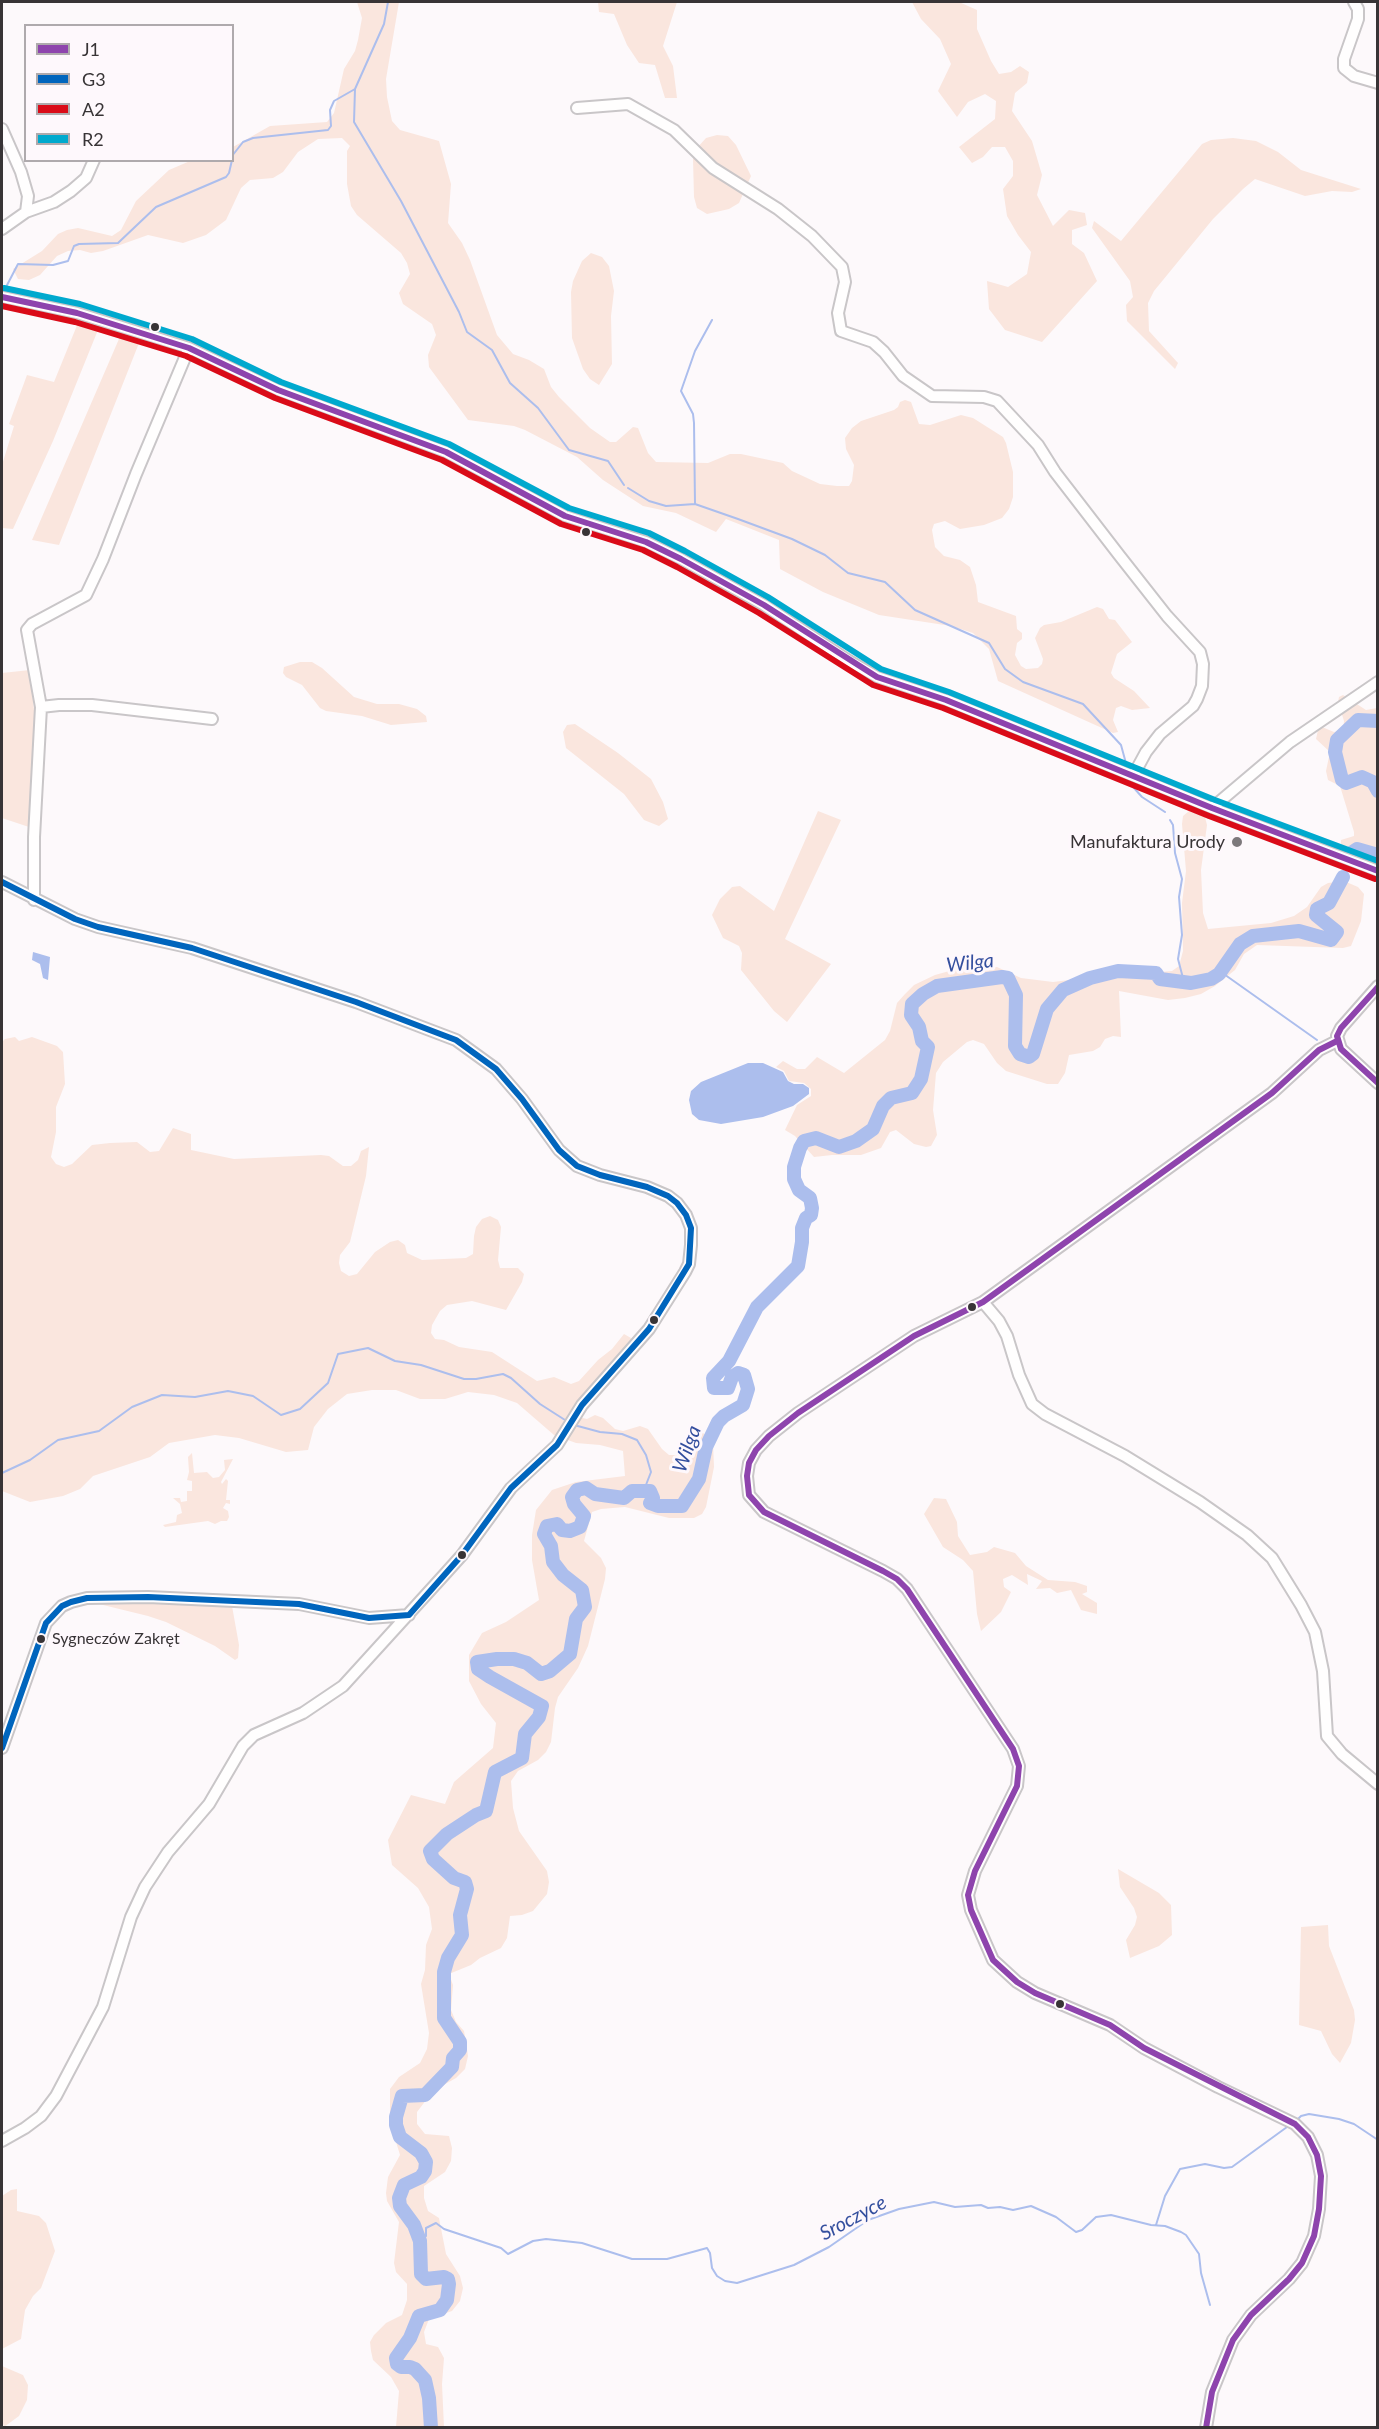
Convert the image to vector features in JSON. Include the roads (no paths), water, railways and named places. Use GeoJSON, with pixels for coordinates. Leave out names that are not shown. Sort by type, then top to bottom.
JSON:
{"type":"FeatureCollection","features":[{"type":"Feature","properties":{"kind":"street"},"geometry":{"type":"LineString","coordinates":[[1354,2],[1358,9],[1358,19],[1344,59],[1344,68],[1354,76],[1377,83]]}},
{"type":"Feature","properties":{"kind":"street"},"geometry":{"type":"LineString","coordinates":[[577,108],[628,104],[674,130],[713,168],[778,209],[812,236],[842,267],[845,282],[838,313],[841,331],[873,342],[884,351],[903,376],[932,396],[984,396],[997,401],[1038,445],[1056,472],[1167,616],[1200,652],[1203,664],[1202,686],[1197,699],[1193,706],[1160,734],[1146,752],[1133,776]]}},
{"type":"Feature","properties":{"kind":"street"},"geometry":{"type":"LineString","coordinates":[[2,129],[25,184],[28,196],[26,212]]}},
{"type":"Feature","properties":{"kind":"street"},"geometry":{"type":"LineString","coordinates":[[2,229],[26,212],[54,202],[71,191],[86,178],[93,162]]}},
{"type":"Feature","properties":{"kind":"street"},"geometry":{"type":"LineString","coordinates":[[2,297],[77,313],[189,348],[278,390],[454,456],[529,499],[565,516],[646,542],[764,605],[877,677],[946,700],[1212,808],[1377,871]]}},
{"type":"Feature","properties":{"kind":"street"},"geometry":{"type":"LineString","coordinates":[[34,900],[34,837],[41,707],[27,630],[32,624],[86,595],[104,559],[136,474],[189,348]]}},
{"type":"Feature","properties":{"kind":"street"},"geometry":{"type":"LineString","coordinates":[[1212,808],[1290,742],[1377,682]]}},
{"type":"Feature","properties":{"kind":"street"},"geometry":{"type":"LineString","coordinates":[[41,707],[92,705],[212,719]]}},
{"type":"Feature","properties":{"kind":"street"},"geometry":{"type":"LineString","coordinates":[[2,882],[75,919],[192,948],[356,1002],[456,1040],[496,1069],[568,1159],[577,1166],[600,1175],[660,1192],[677,1203],[686,1215],[691,1228],[689,1264],[649,1329],[582,1405],[557,1444],[511,1488],[462,1555],[343,1686],[303,1713],[254,1735],[243,1746],[209,1804],[168,1852],[145,1887],[131,1917],[103,2007],[56,2096],[41,2116],[2,2141]]}},
{"type":"Feature","properties":{"kind":"street"},"geometry":{"type":"LineString","coordinates":[[1206,2427],[1212,2391],[1233,2340],[1251,2315],[1289,2279],[1302,2263],[1314,2236],[1319,2209],[1321,2176],[1317,2155],[1308,2137],[1287,2120],[1144,2048],[1110,2025],[1035,1993],[1017,1982],[993,1960],[971,1910],[968,1895],[975,1871],[1017,1786],[1019,1766],[1013,1749],[907,1590],[897,1579],[835,1545],[764,1512],[755,1503],[747,1488],[749,1463],[769,1436],[798,1413],[915,1336],[984,1302],[1272,1094],[1319,1050],[1337,1041],[1341,1028],[1377,986]]}},
{"type":"Feature","properties":{"kind":"street"},"geometry":{"type":"LineString","coordinates":[[1337,1041],[1346,1054],[1377,1083]]}},
{"type":"Feature","properties":{"kind":"street"},"geometry":{"type":"LineString","coordinates":[[984,1302],[1007,1336],[1018,1375],[1032,1404],[1045,1414],[1125,1456],[1200,1502],[1247,1535],[1272,1558],[1315,1632],[1322,1664],[1327,1736],[1342,1754],[1377,1784]]}},
{"type":"Feature","properties":{"kind":"street"},"geometry":{"type":"LineString","coordinates":[[2,1748],[46,1623],[62,1606],[71,1602],[87,1598],[148,1597],[299,1604],[369,1618],[409,1615]]}},
{"type":"Feature","properties":{"kind":"water"},"geometry":{"type":"Polygon","coordinates":[[[33,952],[50,957],[48,980],[43,978],[40,964],[32,960],[33,952]]]}},
{"type":"Feature","properties":{"kind":"water"},"geometry":{"type":"Polygon","coordinates":[[[748,1063],[763,1063],[783,1072],[788,1081],[803,1084],[809,1088],[809,1094],[793,1106],[763,1117],[721,1124],[699,1120],[692,1114],[689,1100],[691,1091],[701,1082],[748,1063]]]}},
{"type":"Feature","properties":{"kind":"waterway"},"geometry":{"type":"LineString","coordinates":[[388,2],[384,24],[355,89],[354,122],[401,201],[459,312],[467,332],[492,350],[510,383],[538,408],[569,450],[608,461],[624,485]]}},
{"type":"Feature","properties":{"kind":"waterway"},"geometry":{"type":"LineString","coordinates":[[234,153],[243,142],[253,138],[328,130],[331,126],[330,110],[334,101],[355,89]]}},
{"type":"Feature","properties":{"kind":"waterway"},"geometry":{"type":"LineString","coordinates":[[2,287],[5,289],[18,264],[53,265],[68,261],[74,246],[79,244],[118,243],[156,207],[226,177],[232,162]]}},
{"type":"Feature","properties":{"kind":"waterway"},"geometry":{"type":"LineString","coordinates":[[695,504],[693,414],[681,391],[695,351],[712,320]]}},
{"type":"Feature","properties":{"kind":"waterway"},"geometry":{"type":"LineString","coordinates":[[628,488],[649,501],[666,506],[695,504],[738,519],[792,539],[825,555],[848,573],[885,582],[915,610],[989,643],[1005,669],[1023,682],[1083,704],[1121,745],[1127,767]]}},
{"type":"Feature","properties":{"kind":"waterway","name":"Wilga"},"geometry":{"type":"LineString","coordinates":[[1378,721],[1358,720],[1337,740],[1335,752],[1342,780],[1346,783],[1362,777],[1373,782],[1378,791]]}},
{"type":"Feature","properties":{"kind":"waterway"},"geometry":{"type":"LineString","coordinates":[[1125,778],[1142,797],[1165,812]]}},
{"type":"Feature","properties":{"kind":"waterway"},"geometry":{"type":"LineString","coordinates":[[1170,820],[1173,825],[1175,853],[1182,879],[1179,897],[1182,935],[1178,959],[1184,982]]}},
{"type":"Feature","properties":{"kind":"waterway","name":"Wilga"},"geometry":{"type":"LineString","coordinates":[[1351,853],[1357,849],[1378,855]]}},
{"type":"Feature","properties":{"kind":"waterway","name":"Wilga"},"geometry":{"type":"LineString","coordinates":[[431,2428],[425,2380],[415,2369],[401,2367],[397,2364],[396,2358],[410,2338],[419,2316],[440,2310],[447,2300],[449,2284],[448,2279],[444,2277],[426,2279],[421,2274],[420,2241],[414,2225],[400,2206],[399,2198],[404,2185],[421,2177],[425,2171],[426,2162],[421,2153],[400,2137],[396,2117],[402,2096],[425,2095],[452,2067],[453,2058],[460,2050],[460,2042],[444,2018],[444,1972],[448,1958],[462,1935],[460,1915],[467,1889],[465,1882],[454,1878],[433,1859],[430,1851],[447,1834],[486,1811],[495,1772],[522,1758],[525,1734],[539,1717],[542,1706],[478,1669],[477,1662],[514,1659],[527,1663],[541,1674],[550,1671],[570,1654],[576,1619],[585,1607],[582,1590],[563,1575],[553,1562],[551,1546],[544,1534],[547,1526],[557,1524],[562,1530],[570,1531],[580,1527],[584,1516],[574,1504],[572,1497],[577,1490],[586,1488],[595,1494],[624,1498],[632,1491],[650,1491],[653,1498],[650,1503],[658,1506],[682,1506],[699,1479],[706,1447],[718,1422],[743,1405],[748,1389],[744,1375],[738,1373],[732,1377],[728,1388],[714,1388],[713,1378],[729,1361],[757,1307],[798,1266],[802,1228],[806,1218],[811,1215],[812,1208],[810,1198],[799,1190],[794,1179],[794,1167],[800,1148],[804,1141],[816,1138],[839,1147],[856,1141],[873,1129],[883,1106],[891,1098],[912,1093],[921,1079],[928,1047],[922,1041],[919,1027],[911,1015],[912,1004],[923,994],[937,986],[1008,978],[1016,995],[1015,1046],[1020,1054],[1029,1057],[1033,1054],[1047,1009],[1063,990],[1090,978],[1118,971],[1156,973],[1160,979],[1191,983],[1211,979],[1219,974],[1240,944],[1253,936],[1299,931],[1331,940],[1337,932],[1316,915],[1317,909],[1329,903],[1343,877]]}},
{"type":"Feature","properties":{"kind":"waterway"},"geometry":{"type":"LineString","coordinates":[[1221,972],[1317,1040]]}},
{"type":"Feature","properties":{"kind":"waterway"},"geometry":{"type":"LineString","coordinates":[[2,1473],[30,1460],[58,1440],[99,1431],[132,1407],[162,1395],[195,1397],[228,1391],[253,1396],[281,1415],[300,1409],[328,1383],[338,1354],[368,1348],[395,1361],[421,1365],[464,1379],[503,1374],[511,1378],[540,1404],[565,1420]]}},
{"type":"Feature","properties":{"kind":"waterway"},"geometry":{"type":"LineString","coordinates":[[574,1425],[600,1432],[622,1434],[637,1440],[646,1455],[651,1472],[644,1490]]}},
{"type":"Feature","properties":{"kind":"waterway","name":"Sroczyce"},"geometry":{"type":"LineString","coordinates":[[1296,2121],[1301,2116],[1309,2114],[1339,2119],[1354,2124],[1378,2140]]}},
{"type":"Feature","properties":{"kind":"waterway","name":"Sroczyce"},"geometry":{"type":"LineString","coordinates":[[1156,2225],[1165,2196],[1180,2169],[1205,2164],[1224,2168],[1232,2167],[1287,2127]]}},
{"type":"Feature","properties":{"kind":"waterway","name":"Sroczyce"},"geometry":{"type":"LineString","coordinates":[[420,2241],[426,2236],[426,2228],[436,2223],[444,2229],[501,2248],[508,2254],[533,2241],[546,2239],[582,2243],[632,2259],[667,2259],[707,2248],[712,2268],[717,2276],[725,2281],[737,2283],[794,2265],[829,2247],[868,2220],[899,2209],[934,2202],[955,2207],[981,2205],[988,2208],[1000,2207],[1013,2210],[1031,2206],[1056,2217],[1076,2232],[1082,2230],[1096,2217],[1111,2215],[1151,2225],[1165,2226],[1181,2232],[1186,2235],[1199,2254],[1201,2273],[1210,2305]]}},
{"type":"Feature","properties":{"kind":"place","name":"Manufaktura Urody"},"geometry":{"type":"Point","coordinates":[1237,842]}},
{"type":"Feature","properties":{"kind":"place","name":"Sygneczów Zakręt"},"geometry":{"type":"Point","coordinates":[41,1639]}}]}
